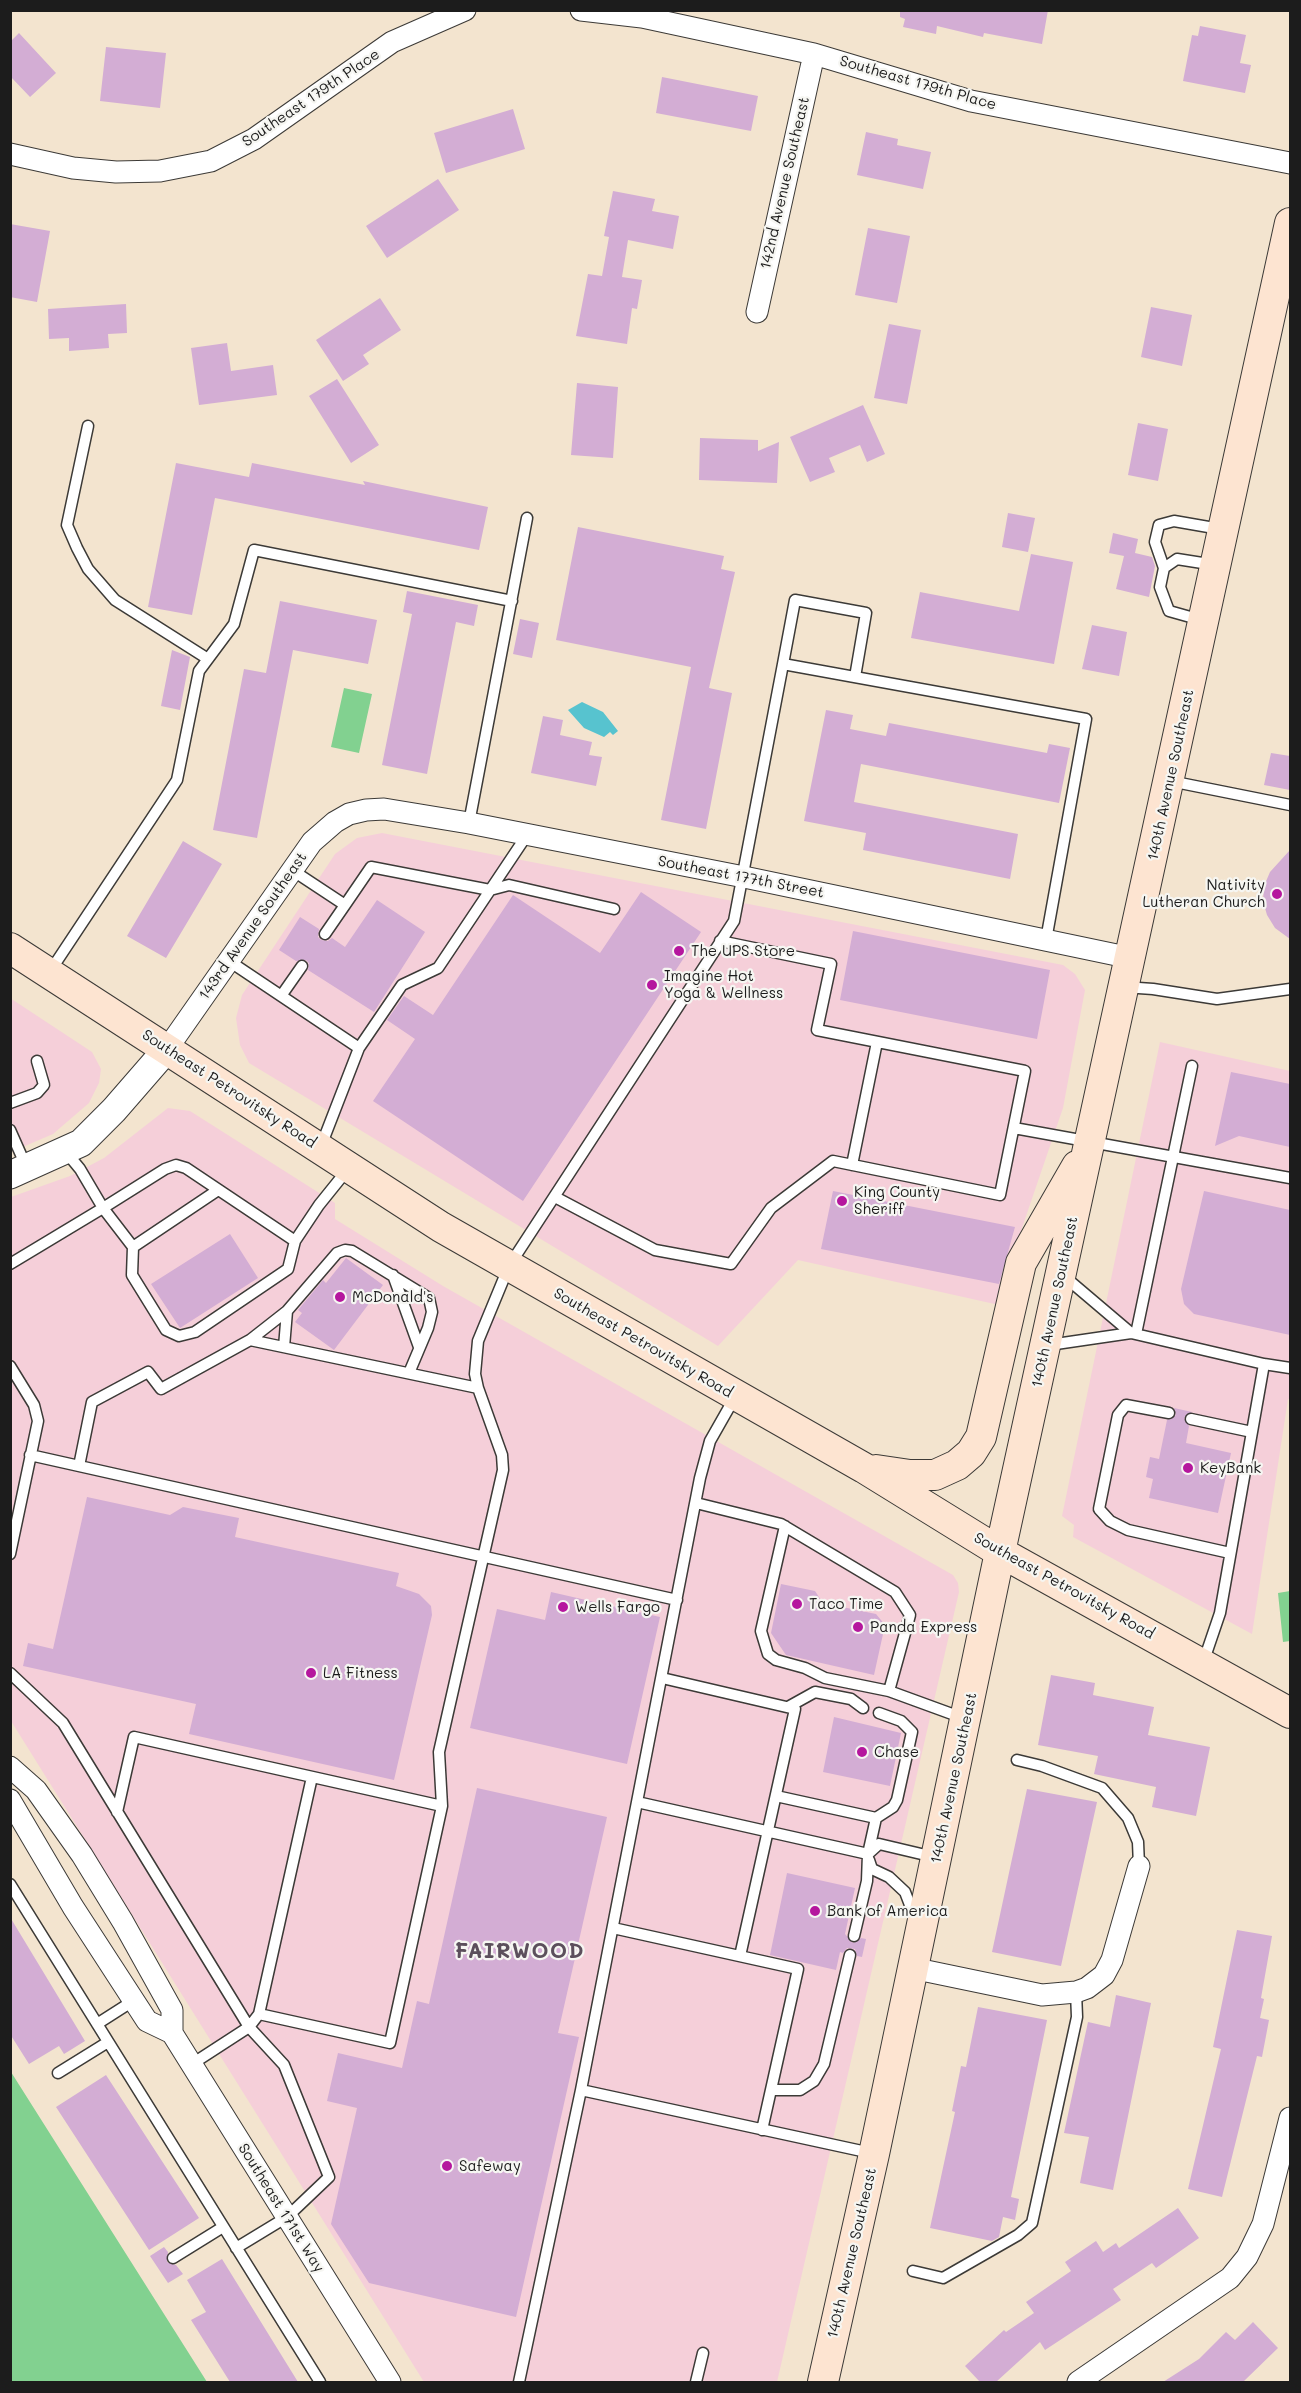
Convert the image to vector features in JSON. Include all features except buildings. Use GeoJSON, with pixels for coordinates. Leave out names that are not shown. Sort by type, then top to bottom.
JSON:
{"type":"FeatureCollection","features":[{"type":"Feature","properties":{"kind":"main road","name":"140th Avenue Southeast"},"geometry":{"type":"LineString","coordinates":[[824,2382],[1000,1552],[1290,223]]}},
{"type":"Feature","properties":{"kind":"main road","name":"Southeast Petrovitsky Road"},"geometry":{"type":"LineString","coordinates":[[10,948],[441,1227],[864,1468],[1000,1552],[1290,1713]]}},
{"type":"Feature","properties":{"kind":"main road"},"geometry":{"type":"LineString","coordinates":[[864,1468],[910,1475],[935,1475],[957,1465],[971,1453],[981,1437],[1021,1263],[1090,1143]]}},
{"type":"Feature","properties":{"kind":"street","name":"Southeast 179th Place"},"geometry":{"type":"LineString","coordinates":[[10,154],[73,168],[116,172],[160,171],[212,161],[254,139],[392,42],[465,10]]}},
{"type":"Feature","properties":{"kind":"street","name":"Southeast 179th Place"},"geometry":{"type":"LineString","coordinates":[[581,10],[642,17],[814,54],[971,101],[1290,163]]}},
{"type":"Feature","properties":{"kind":"street","name":"142nd Avenue Southeast"},"geometry":{"type":"LineString","coordinates":[[757,312],[814,54]]}},
{"type":"Feature","properties":{"kind":"street","name":"Southeast 177th Street"},"geometry":{"type":"LineString","coordinates":[[350,814],[384,809],[469,824],[744,877],[1131,958]]}},
{"type":"Feature","properties":{"kind":"street","name":"143rd Avenue Southeast"},"geometry":{"type":"LineString","coordinates":[[167,1049],[292,870],[324,829],[350,814]]}},
{"type":"Feature","properties":{"kind":"street"},"geometry":{"type":"LineString","coordinates":[[19,1172],[81,1143],[114,1110],[167,1049]]}},
{"type":"Feature","properties":{"kind":"street","name":"Southeast 171st Way"},"geometry":{"type":"LineString","coordinates":[[10,1767],[36,1790],[82,1855],[123,1922],[172,2010],[172,2033]]}},
{"type":"Feature","properties":{"kind":"street","name":"Southeast 171st Way"},"geometry":{"type":"LineString","coordinates":[[12,1807],[147,2021],[172,2033],[390,2382]]}},
{"type":"Feature","properties":{"kind":"street"},"geometry":{"type":"LineString","coordinates":[[912,1968],[1042,1995],[1076,1992],[1104,1975],[1112,1960],[1139,1866]]}},
{"type":"Feature","properties":{"kind":"street"},"geometry":{"type":"LineString","coordinates":[[1078,2382],[1230,2278],[1247,2257],[1263,2224],[1290,2118]]}},
{"type":"Feature","properties":{"kind":"lane"},"geometry":{"type":"LineString","coordinates":[[88,426],[67,525],[77,548],[88,569],[115,600],[208,659]]}},
{"type":"Feature","properties":{"kind":"lane"},"geometry":{"type":"LineString","coordinates":[[469,824],[528,518]]}},
{"type":"Feature","properties":{"kind":"lane"},"geometry":{"type":"LineString","coordinates":[[1204,620],[1169,611],[1160,587],[1164,568],[1155,542],[1159,525],[1174,521],[1224,530]]}},
{"type":"Feature","properties":{"kind":"lane"},"geometry":{"type":"LineString","coordinates":[[49,973],[177,780],[199,671],[234,624],[254,550],[512,601]]}},
{"type":"Feature","properties":{"kind":"lane"},"geometry":{"type":"LineString","coordinates":[[1164,568],[1177,559],[1216,565]]}},
{"type":"Feature","properties":{"kind":"lane"},"geometry":{"type":"LineString","coordinates":[[259,2014],[390,2043],[442,1806],[438,1760],[503,1470],[502,1455],[475,1374],[478,1341],[509,1266],[734,921],[795,600],[866,613],[855,677]]}},
{"type":"Feature","properties":{"kind":"lane"},"geometry":{"type":"LineString","coordinates":[[783,664],[1086,719],[1046,940]]}},
{"type":"Feature","properties":{"kind":"lane"},"geometry":{"type":"LineString","coordinates":[[1169,781],[1290,805]]}},
{"type":"Feature","properties":{"kind":"lane"},"geometry":{"type":"LineString","coordinates":[[320,1149],[359,1048],[402,985],[438,968],[527,835]]}},
{"type":"Feature","properties":{"kind":"lane"},"geometry":{"type":"LineString","coordinates":[[325,934],[371,867],[490,890],[509,885],[614,909]]}},
{"type":"Feature","properties":{"kind":"lane"},"geometry":{"type":"LineString","coordinates":[[292,870],[345,905]]}},
{"type":"Feature","properties":{"kind":"lane"},"geometry":{"type":"LineString","coordinates":[[555,1197],[656,1250],[731,1264],[771,1208],[832,1161],[1000,1195],[1025,1071],[818,1030],[831,963],[720,941]]}},
{"type":"Feature","properties":{"kind":"lane"},"geometry":{"type":"LineString","coordinates":[[229,961],[359,1048]]}},
{"type":"Feature","properties":{"kind":"lane"},"geometry":{"type":"LineString","coordinates":[[281,996],[303,966]]}},
{"type":"Feature","properties":{"kind":"lane"},"geometry":{"type":"LineString","coordinates":[[1124,987],[1154,988],[1217,999],[1290,989]]}},
{"type":"Feature","properties":{"kind":"lane"},"geometry":{"type":"LineString","coordinates":[[852,1165],[877,1041]]}},
{"type":"Feature","properties":{"kind":"lane"},"geometry":{"type":"LineString","coordinates":[[10,1103],[37,1093],[44,1085],[37,1061]]}},
{"type":"Feature","properties":{"kind":"lane"},"geometry":{"type":"LineString","coordinates":[[1134,1333],[1192,1066]]}},
{"type":"Feature","properties":{"kind":"lane"},"geometry":{"type":"LineString","coordinates":[[1014,1128],[1290,1178]]}},
{"type":"Feature","properties":{"kind":"lane"},"geometry":{"type":"LineString","coordinates":[[10,1130],[19,1172]]}},
{"type":"Feature","properties":{"kind":"lane"},"geometry":{"type":"LineString","coordinates":[[66,1151],[80,1169],[103,1208],[133,1247],[132,1275],[166,1330],[179,1336],[195,1332],[288,1269],[295,1241],[318,1205],[349,1168]]}},
{"type":"Feature","properties":{"kind":"lane"},"geometry":{"type":"LineString","coordinates":[[10,1264],[165,1169],[176,1165],[186,1168],[295,1241]]}},
{"type":"Feature","properties":{"kind":"lane"},"geometry":{"type":"LineString","coordinates":[[133,1247],[218,1190]]}},
{"type":"Feature","properties":{"kind":"lane"},"geometry":{"type":"LineString","coordinates":[[79,1466],[92,1402],[148,1372],[161,1389],[250,1340],[287,1311],[338,1253],[345,1250],[352,1251],[429,1298],[432,1306],[428,1328],[409,1373]]}},
{"type":"Feature","properties":{"kind":"lane"},"geometry":{"type":"LineString","coordinates":[[1061,1274],[1134,1333]]}},
{"type":"Feature","properties":{"kind":"lane"},"geometry":{"type":"LineString","coordinates":[[393,1275],[419,1347]]}},
{"type":"Feature","properties":{"kind":"lane"},"geometry":{"type":"LineString","coordinates":[[284,1347],[287,1311]]}},
{"type":"Feature","properties":{"kind":"lane"},"geometry":{"type":"LineString","coordinates":[[1046,1346],[1134,1333],[1290,1368]]}},
{"type":"Feature","properties":{"kind":"lane"},"geometry":{"type":"LineString","coordinates":[[250,1340],[478,1388]]}},
{"type":"Feature","properties":{"kind":"lane"},"geometry":{"type":"LineString","coordinates":[[1203,1663],[1220,1613],[1264,1364]]}},
{"type":"Feature","properties":{"kind":"lane"},"geometry":{"type":"LineString","coordinates":[[10,1366],[34,1405],[38,1421],[10,1554]]}},
{"type":"Feature","properties":{"kind":"lane"},"geometry":{"type":"LineString","coordinates":[[519,2382],[581,2090],[696,1503],[710,1441],[735,1396]]}},
{"type":"Feature","properties":{"kind":"lane"},"geometry":{"type":"LineString","coordinates":[[1168,1413],[1126,1405],[1118,1415],[1099,1509],[1110,1521],[1128,1530],[1230,1553]]}},
{"type":"Feature","properties":{"kind":"lane"},"geometry":{"type":"LineString","coordinates":[[1191,1419],[1252,1432]]}},
{"type":"Feature","properties":{"kind":"lane"},"geometry":{"type":"LineString","coordinates":[[30,1455],[677,1599]]}},
{"type":"Feature","properties":{"kind":"lane"},"geometry":{"type":"LineString","coordinates":[[696,1503],[785,1526],[895,1592],[910,1615],[889,1691]]}},
{"type":"Feature","properties":{"kind":"lane"},"geometry":{"type":"LineString","coordinates":[[785,1526],[761,1631],[765,1649],[776,1660],[805,1668],[825,1678],[889,1691],[966,1719]]}},
{"type":"Feature","properties":{"kind":"lane"},"geometry":{"type":"LineString","coordinates":[[10,1673],[63,1723],[249,2027],[284,2065],[329,2177],[287,2217],[236,2248]]}},
{"type":"Feature","properties":{"kind":"lane"},"geometry":{"type":"LineString","coordinates":[[662,1678],[795,1708],[740,1956]]}},
{"type":"Feature","properties":{"kind":"lane"},"geometry":{"type":"LineString","coordinates":[[788,1707],[815,1692],[851,1699],[863,1708]]}},
{"type":"Feature","properties":{"kind":"lane"},"geometry":{"type":"LineString","coordinates":[[854,1936],[867,1881],[868,1854],[876,1818],[893,1807],[897,1800],[912,1732],[902,1721],[879,1713]]}},
{"type":"Feature","properties":{"kind":"lane"},"geometry":{"type":"LineString","coordinates":[[117,1812],[134,1737],[442,1806]]}},
{"type":"Feature","properties":{"kind":"lane"},"geometry":{"type":"LineString","coordinates":[[1017,1760],[1042,1766],[1102,1788],[1128,1818],[1138,1842],[1139,1866]]}},
{"type":"Feature","properties":{"kind":"lane"},"geometry":{"type":"LineString","coordinates":[[192,2064],[249,2027],[259,2014],[312,1777]]}},
{"type":"Feature","properties":{"kind":"lane"},"geometry":{"type":"LineString","coordinates":[[776,1796],[876,1818]]}},
{"type":"Feature","properties":{"kind":"lane"},"geometry":{"type":"LineString","coordinates":[[637,1802],[868,1854]]}},
{"type":"Feature","properties":{"kind":"lane"},"geometry":{"type":"LineString","coordinates":[[868,1854],[879,1844],[937,1857]]}},
{"type":"Feature","properties":{"kind":"lane"},"geometry":{"type":"LineString","coordinates":[[868,1854],[872,1869],[889,1877],[905,1892],[921,1933]]}},
{"type":"Feature","properties":{"kind":"lane"},"geometry":{"type":"LineString","coordinates":[[10,1884],[320,2382]]}},
{"type":"Feature","properties":{"kind":"lane"},"geometry":{"type":"LineString","coordinates":[[613,1928],[798,1969],[762,2130]]}},
{"type":"Feature","properties":{"kind":"lane"},"geometry":{"type":"LineString","coordinates":[[771,2090],[800,2090],[814,2081],[824,2064],[850,1955]]}},
{"type":"Feature","properties":{"kind":"lane"},"geometry":{"type":"LineString","coordinates":[[913,2271],[943,2278],[1018,2235],[1032,2223],[1077,2017],[1076,1992]]}},
{"type":"Feature","properties":{"kind":"lane"},"geometry":{"type":"LineString","coordinates":[[97,2024],[133,2001]]}},
{"type":"Feature","properties":{"kind":"lane"},"geometry":{"type":"LineString","coordinates":[[58,2073],[108,2042]]}},
{"type":"Feature","properties":{"kind":"lane"},"geometry":{"type":"LineString","coordinates":[[581,2090],[874,2154]]}},
{"type":"Feature","properties":{"kind":"lane"},"geometry":{"type":"LineString","coordinates":[[173,2258],[223,2227]]}},
{"type":"Feature","properties":{"kind":"lane"},"geometry":{"type":"LineString","coordinates":[[696,2382],[703,2353]]}},
{"type":"Feature","properties":{"kind":"shaded area"},"geometry":{"type":"Polygon","coordinates":[[[382,833],[1063,965],[1075,974],[1085,990],[1063,1108],[1011,1260],[999,1305],[798,1260],[718,1346],[249,1063],[240,1045],[236,1018],[242,995],[335,854],[357,838],[382,833]]]}},
{"type":"Feature","properties":{"kind":"shaded area"},"geometry":{"type":"Polygon","coordinates":[[[10,998],[92,1052],[101,1069],[99,1083],[89,1103],[53,1134],[11,1152],[10,998]]]}},
{"type":"Feature","properties":{"kind":"shaded area"},"geometry":{"type":"Polygon","coordinates":[[[1160,1042],[1290,1071],[1290,1399],[1288,1399],[1252,1634],[1073,1537],[1074,1525],[1062,1516],[1160,1042]]]}},
{"type":"Feature","properties":{"kind":"shaded area"},"geometry":{"type":"Polygon","coordinates":[[[168,1108],[190,1111],[335,1203],[335,1219],[443,1286],[953,1575],[958,1583],[959,1592],[777,2382],[424,2382],[11,1721],[11,1197],[70,1176],[104,1158],[168,1108]]]}},
{"type":"Feature","properties":{"kind":"green space"},"geometry":{"type":"Polygon","coordinates":[[[344,688],[372,694],[359,753],[331,747],[344,688]]]}},
{"type":"Feature","properties":{"kind":"green space"},"geometry":{"type":"Polygon","coordinates":[[[1290,1591],[1290,1641],[1283,1642],[1278,1593],[1290,1591]]]}},
{"type":"Feature","properties":{"kind":"green space"},"geometry":{"type":"Polygon","coordinates":[[[11,2072],[207,2382],[11,2382],[11,2072]]]}},
{"type":"Feature","properties":{"kind":"water"},"geometry":{"type":"Polygon","coordinates":[[[582,702],[603,712],[618,731],[613,735],[610,732],[604,737],[584,728],[568,710],[582,702]]]}},
{"type":"Feature","properties":{"kind":"place","name":"Nativity Lutheran Church"},"geometry":{"type":"Point","coordinates":[1277,894]}},
{"type":"Feature","properties":{"kind":"place","name":"The UPS Store"},"geometry":{"type":"Point","coordinates":[679,951]}},
{"type":"Feature","properties":{"kind":"place","name":"Imagine Hot Yoga & Wellness"},"geometry":{"type":"Point","coordinates":[652,985]}},
{"type":"Feature","properties":{"kind":"place","name":"King County Sheriff"},"geometry":{"type":"Point","coordinates":[842,1201]}},
{"type":"Feature","properties":{"kind":"place","name":"McDonald's"},"geometry":{"type":"Point","coordinates":[340,1297]}},
{"type":"Feature","properties":{"kind":"place","name":"KeyBank"},"geometry":{"type":"Point","coordinates":[1188,1468]}},
{"type":"Feature","properties":{"kind":"place","name":"Taco Time"},"geometry":{"type":"Point","coordinates":[797,1604]}},
{"type":"Feature","properties":{"kind":"place","name":"Wells Fargo"},"geometry":{"type":"Point","coordinates":[563,1607]}},
{"type":"Feature","properties":{"kind":"place","name":"Panda Express"},"geometry":{"type":"Point","coordinates":[858,1627]}},
{"type":"Feature","properties":{"kind":"place","name":"LA Fitness"},"geometry":{"type":"Point","coordinates":[311,1673]}},
{"type":"Feature","properties":{"kind":"place","name":"Chase"},"geometry":{"type":"Point","coordinates":[862,1752]}},
{"type":"Feature","properties":{"kind":"place","name":"Bank of America"},"geometry":{"type":"Point","coordinates":[815,1911]}},
{"type":"Feature","properties":{"kind":"place","name":"Safeway"},"geometry":{"type":"Point","coordinates":[447,2166]}},
{"type":"Feature","properties":{"kind":"district","name":"FAIRWOOD"},"geometry":{"type":"Point","coordinates":[520,1952]}}]}
